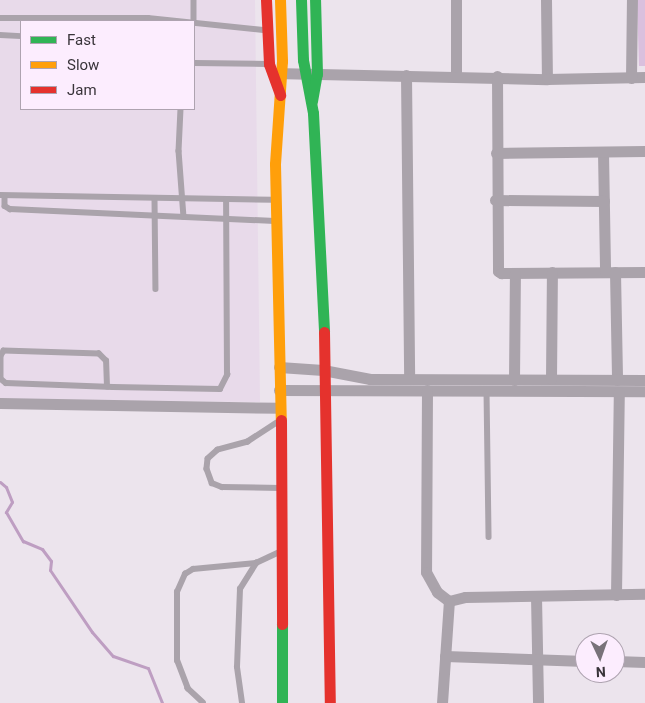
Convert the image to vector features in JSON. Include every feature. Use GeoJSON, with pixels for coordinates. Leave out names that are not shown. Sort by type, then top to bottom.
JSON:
{"type":"FeatureCollection","features":[{"type":"Feature","properties":{"kind":"main road"},"geometry":{"type":"LineString","coordinates":[[266,0],[268,31],[280,95],[275,200],[280,390],[279,422],[283,488],[282,703]]}},
{"type":"Feature","properties":{"kind":"main road"},"geometry":{"type":"LineString","coordinates":[[274,70],[280,0]]}},
{"type":"Feature","properties":{"kind":"main road"},"geometry":{"type":"LineString","coordinates":[[301,0],[311,74]]}},
{"type":"Feature","properties":{"kind":"main road"},"geometry":{"type":"LineString","coordinates":[[315,0],[311,74],[322,266],[322,370],[331,609],[330,703]]}},
{"type":"Feature","properties":{"kind":"street"},"geometry":{"type":"LineString","coordinates":[[456,0],[456,75]]}},
{"type":"Feature","properties":{"kind":"street"},"geometry":{"type":"LineString","coordinates":[[546,0],[547,79]]}},
{"type":"Feature","properties":{"kind":"street"},"geometry":{"type":"LineString","coordinates":[[631,78],[632,0]]}},
{"type":"Feature","properties":{"kind":"street"},"geometry":{"type":"LineString","coordinates":[[274,70],[311,74],[456,75],[547,79],[645,77]]}},
{"type":"Feature","properties":{"kind":"street"},"geometry":{"type":"LineString","coordinates":[[406,75],[409,378]]}},
{"type":"Feature","properties":{"kind":"street"},"geometry":{"type":"LineString","coordinates":[[497,76],[495,200],[498,271],[516,273],[645,272]]}},
{"type":"Feature","properties":{"kind":"street"},"geometry":{"type":"LineString","coordinates":[[496,153],[645,151]]}},
{"type":"Feature","properties":{"kind":"street"},"geometry":{"type":"LineString","coordinates":[[602,152],[618,386],[616,595]]}},
{"type":"Feature","properties":{"kind":"street"},"geometry":{"type":"LineString","coordinates":[[495,200],[604,201]]}},
{"type":"Feature","properties":{"kind":"street"},"geometry":{"type":"LineString","coordinates":[[550,379],[552,272]]}},
{"type":"Feature","properties":{"kind":"street"},"geometry":{"type":"LineString","coordinates":[[514,380],[516,273]]}},
{"type":"Feature","properties":{"kind":"street"},"geometry":{"type":"LineString","coordinates":[[279,367],[322,370],[350,377],[550,379],[618,386],[645,392]]}},
{"type":"Feature","properties":{"kind":"street"},"geometry":{"type":"LineString","coordinates":[[280,390],[323,392],[487,391],[618,386],[645,380]]}},
{"type":"Feature","properties":{"kind":"street"},"geometry":{"type":"LineString","coordinates":[[427,390],[426,572],[437,592],[449,601]]}},
{"type":"Feature","properties":{"kind":"street"},"geometry":{"type":"LineString","coordinates":[[0,403],[279,408]]}},
{"type":"Feature","properties":{"kind":"street"},"geometry":{"type":"LineString","coordinates":[[449,601],[465,597],[645,594]]}},
{"type":"Feature","properties":{"kind":"street"},"geometry":{"type":"LineString","coordinates":[[536,596],[538,703]]}},
{"type":"Feature","properties":{"kind":"street"},"geometry":{"type":"LineString","coordinates":[[442,703],[449,601]]}},
{"type":"Feature","properties":{"kind":"street"},"geometry":{"type":"LineString","coordinates":[[445,656],[575,661]]}},
{"type":"Feature","properties":{"kind":"street"},"geometry":{"type":"LineString","coordinates":[[625,661],[645,662]]}},
{"type":"Feature","properties":{"kind":"lane"},"geometry":{"type":"LineString","coordinates":[[0,18],[194,20],[194,0]]}},
{"type":"Feature","properties":{"kind":"lane"},"geometry":{"type":"LineString","coordinates":[[195,20],[268,31]]}},
{"type":"Feature","properties":{"kind":"lane"},"geometry":{"type":"LineString","coordinates":[[0,35],[20,36]]}},
{"type":"Feature","properties":{"kind":"lane"},"geometry":{"type":"LineString","coordinates":[[195,64],[274,70]]}},
{"type":"Feature","properties":{"kind":"lane"},"geometry":{"type":"LineString","coordinates":[[181,110],[179,151],[184,216]]}},
{"type":"Feature","properties":{"kind":"lane"},"geometry":{"type":"LineString","coordinates":[[275,200],[2,196],[5,206],[10,209],[276,221]]}},
{"type":"Feature","properties":{"kind":"lane"},"geometry":{"type":"LineString","coordinates":[[155,199],[156,289]]}},
{"type":"Feature","properties":{"kind":"lane"},"geometry":{"type":"LineString","coordinates":[[107,387],[106,361],[99,354],[4,351],[1,356],[1,379],[6,383],[107,387],[211,390],[224,386],[228,375],[226,200]]}},
{"type":"Feature","properties":{"kind":"lane"},"geometry":{"type":"LineString","coordinates":[[487,391],[488,537]]}},
{"type":"Feature","properties":{"kind":"lane"},"geometry":{"type":"LineString","coordinates":[[279,422],[248,442],[218,450],[208,459],[207,469],[212,484],[222,487],[283,488]]}},
{"type":"Feature","properties":{"kind":"lane"},"geometry":{"type":"LineString","coordinates":[[203,703],[188,689],[177,661],[177,592],[185,574],[193,569],[256,563],[282,551]]}},
{"type":"Feature","properties":{"kind":"lane"},"geometry":{"type":"LineString","coordinates":[[242,703],[237,667],[240,589],[256,563]]}},
{"type":"Feature","properties":{"kind":"shaded area"},"geometry":{"type":"Polygon","coordinates":[[[0,0],[255,0],[260,402],[0,400],[0,0]]]}},
{"type":"Feature","properties":{"kind":"shaded area"},"geometry":{"type":"Polygon","coordinates":[[[637,0],[645,0],[645,66],[639,66],[637,0]]]}},
{"type":"Feature","properties":{"kind":"waterway"},"geometry":{"type":"LineString","coordinates":[[0,482],[6,487],[12,502],[6,512],[23,541],[42,549],[51,561],[50,570],[92,632],[113,656],[148,668],[162,703]]}},
{"type":"Feature","properties":{"kind":"traffic: fast"},"geometry":{"type":"LineString","coordinates":[[301,0],[303,60],[313,113],[324,332]]}},
{"type":"Feature","properties":{"kind":"traffic: fast"},"geometry":{"type":"LineString","coordinates":[[312,101],[317,74],[315,0]]}},
{"type":"Feature","properties":{"kind":"traffic: fast"},"geometry":{"type":"LineString","coordinates":[[282,624],[282,703]]}},
{"type":"Feature","properties":{"kind":"traffic: slow"},"geometry":{"type":"LineString","coordinates":[[280,0],[282,61],[275,164],[281,420]]}},
{"type":"Feature","properties":{"kind":"traffic: jam"},"geometry":{"type":"LineString","coordinates":[[266,0],[269,64],[280,95]]}},
{"type":"Feature","properties":{"kind":"traffic: jam"},"geometry":{"type":"LineString","coordinates":[[324,332],[330,703]]}},
{"type":"Feature","properties":{"kind":"traffic: jam"},"geometry":{"type":"LineString","coordinates":[[281,420],[282,624]]}}]}
